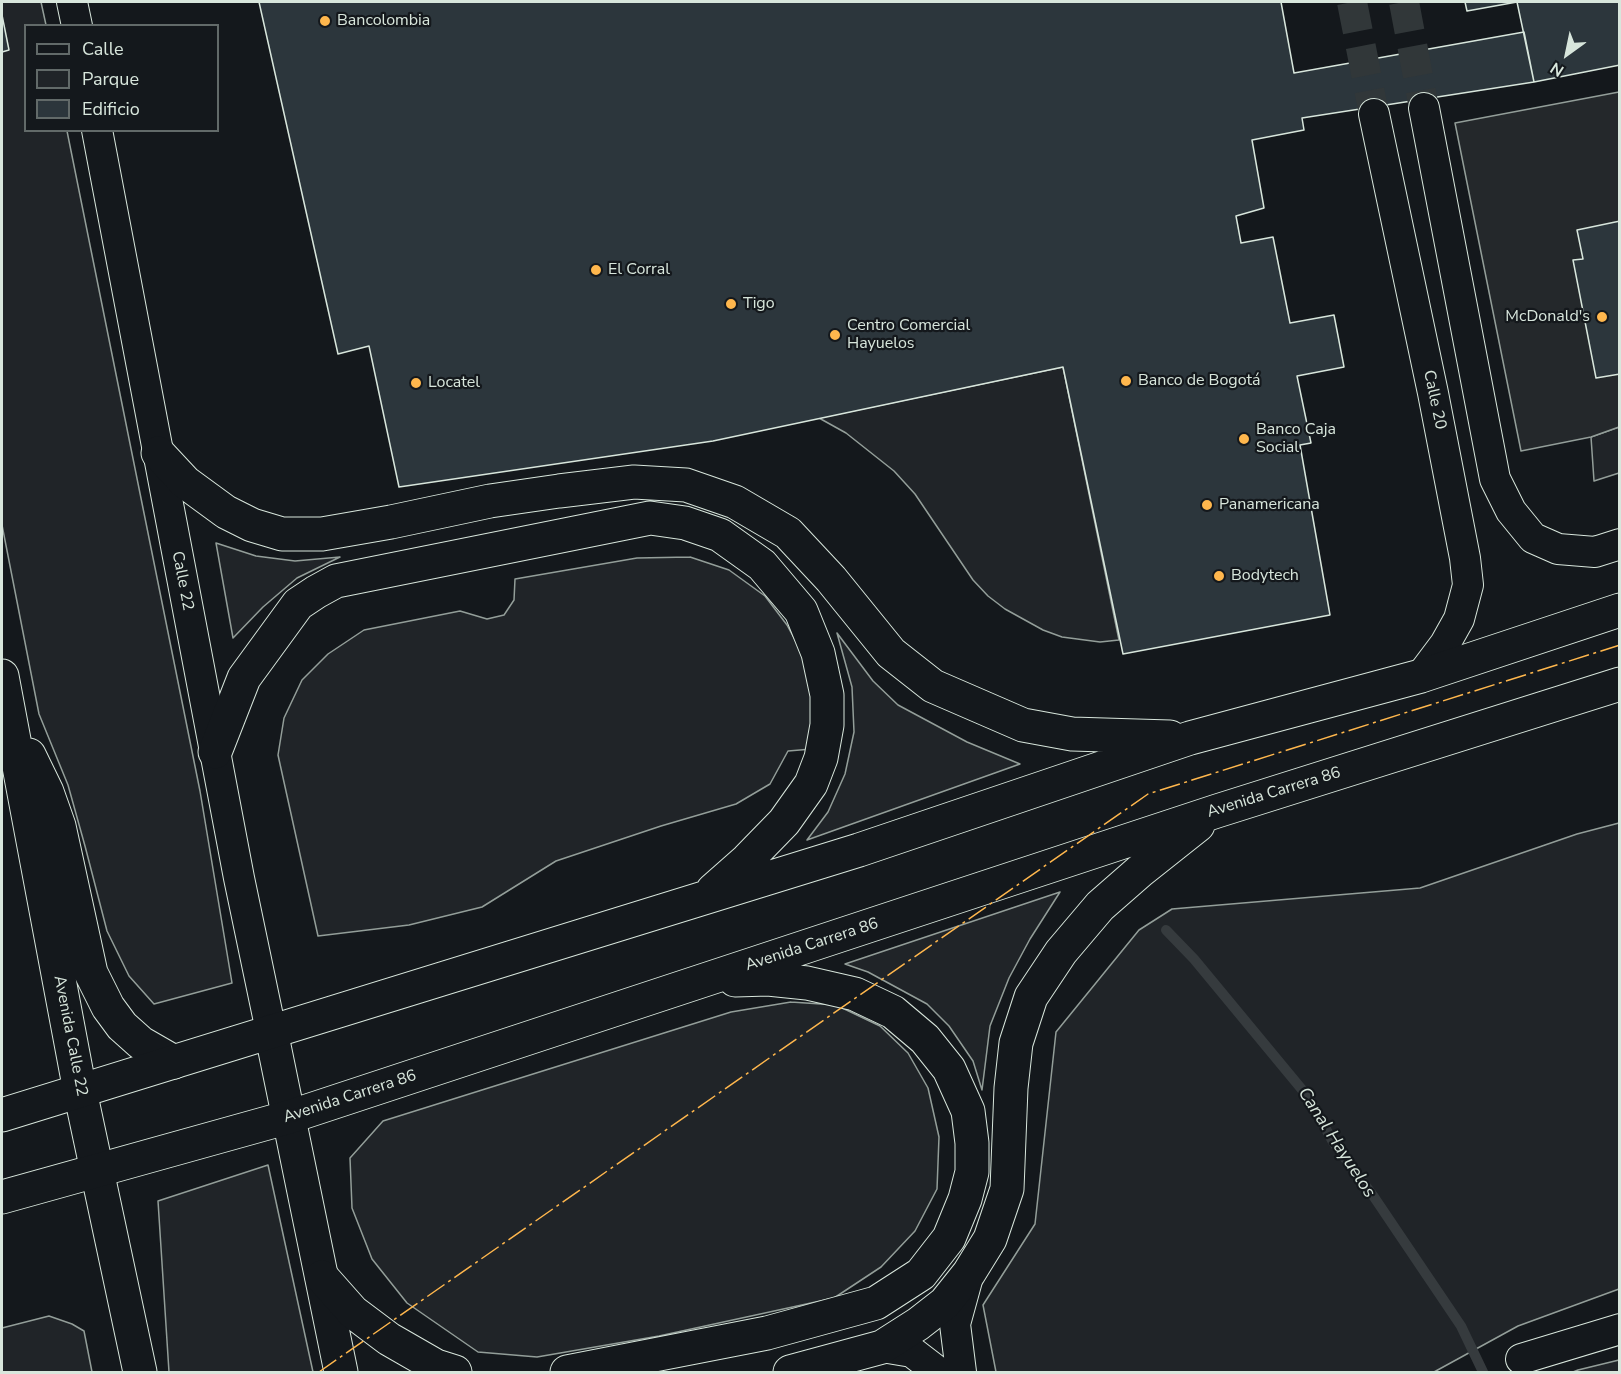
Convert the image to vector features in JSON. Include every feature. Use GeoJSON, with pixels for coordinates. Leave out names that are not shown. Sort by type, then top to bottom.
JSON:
{"type":"FeatureCollection","features":[{"type":"Feature","properties":{"kind":"main road"},"geometry":{"type":"LineString","coordinates":[[158,453],[186,482],[226,512],[252,525],[282,534],[322,534],[490,501],[559,491],[634,483],[686,485],[735,502],[788,533],[831,579],[891,653],[933,686],[1023,725],[1072,734],[1190,738]]}},
{"type":"Feature","properties":{"kind":"main road"},"geometry":{"type":"LineString","coordinates":[[215,752],[244,678],[298,604],[316,591],[336,581],[650,518],[685,524],[720,535],[762,564],[801,611],[818,653],[827,695],[827,725],[821,758],[810,783],[784,822],[747,860],[703,898]]}},
{"type":"Feature","properties":{"kind":"main road"},"geometry":{"type":"LineString","coordinates":[[2,1115],[870,846],[1190,738],[1421,676],[1620,610]]}},
{"type":"Feature","properties":{"kind":"main road","name":"Avenida Carrera 86"},"geometry":{"type":"LineString","coordinates":[[2,1197],[289,1117],[1217,811],[1620,684]]}},
{"type":"Feature","properties":{"kind":"main road","name":"Avenida Calle 22"},"geometry":{"type":"LineString","coordinates":[[4,687],[18,733],[47,792],[59,826],[91,973],[108,1007],[122,1026],[141,1043],[174,1062]]}},
{"type":"Feature","properties":{"kind":"main road","name":"Avenida Calle 22"},"geometry":{"type":"LineString","coordinates":[[4,687],[80,1091],[140,1372]]}},
{"type":"Feature","properties":{"kind":"main road"},"geometry":{"type":"LineString","coordinates":[[790,1372],[882,1347],[945,1303],[969,1273],[990,1239],[1007,1189],[1011,1088],[1016,1043],[1031,997],[1061,952],[1100,906],[1140,871],[1217,811]]}},
{"type":"Feature","properties":{"kind":"main road"},"geometry":{"type":"LineString","coordinates":[[567,1372],[766,1333],[876,1303],[921,1274],[949,1238],[965,1199],[972,1172],[972,1143],[968,1111],[949,1069],[925,1039],[893,1012],[855,994],[807,983],[768,979],[706,981]]}},
{"type":"Feature","properties":{"kind":"main road"},"geometry":{"type":"LineString","coordinates":[[271,1031],[341,1372]]}},
{"type":"Feature","properties":{"kind":"main road"},"geometry":{"type":"LineString","coordinates":[[321,1276],[353,1312],[389,1339],[436,1366],[455,1372]]}},
{"type":"Feature","properties":{"kind":"street"},"geometry":{"type":"LineString","coordinates":[[72,2],[77,24]]}},
{"type":"Feature","properties":{"kind":"street"},"geometry":{"type":"LineString","coordinates":[[1424,108],[1496,479],[1511,511],[1533,538],[1558,549],[1595,552],[1620,544]]}},
{"type":"Feature","properties":{"kind":"street","name":"Calle 20"},"geometry":{"type":"LineString","coordinates":[[1374,114],[1433,393],[1465,558],[1468,585],[1459,619],[1445,644],[1421,676]]}},
{"type":"Feature","properties":{"kind":"street","name":"Calle 22"},"geometry":{"type":"LineString","coordinates":[[97,132],[215,752],[271,1031]]}},
{"type":"Feature","properties":{"kind":"street"},"geometry":{"type":"LineString","coordinates":[[961,1372],[955,1324],[969,1273]]}},
{"type":"Feature","properties":{"kind":"street"},"geometry":{"type":"LineString","coordinates":[[1521,1359],[1620,1329]]}},
{"type":"Feature","properties":{"kind":"street"},"geometry":{"type":"LineString","coordinates":[[882,1347],[912,1352],[938,1372]]}},
{"type":"Feature","properties":{"kind":"green space"},"geometry":{"type":"Polygon","coordinates":[[[2,2],[41,2],[46,24],[24,24],[24,132],[67,132],[200,791],[232,983],[154,1004],[129,976],[107,931],[68,785],[39,714],[2,525],[2,2]]]}},
{"type":"Feature","properties":{"kind":"green space"},"geometry":{"type":"Polygon","coordinates":[[[1063,367],[1119,640],[1100,642],[1062,637],[1043,630],[1005,609],[973,580],[915,494],[894,471],[846,433],[819,418],[1063,367]]]}},
{"type":"Feature","properties":{"kind":"green space"},"geometry":{"type":"Polygon","coordinates":[[[1619,427],[1619,473],[1594,481],[1591,437],[1619,427]]]}},
{"type":"Feature","properties":{"kind":"green space"},"geometry":{"type":"Polygon","coordinates":[[[216,543],[256,556],[295,561],[340,557],[297,578],[263,607],[233,638],[216,543]]]}},
{"type":"Feature","properties":{"kind":"green space"},"geometry":{"type":"Polygon","coordinates":[[[690,557],[729,570],[765,596],[787,625],[807,662],[816,705],[812,749],[788,751],[770,784],[736,804],[556,861],[482,907],[409,925],[318,936],[278,755],[284,718],[302,680],[328,654],[364,630],[460,611],[487,619],[504,615],[514,600],[515,579],[637,558],[690,557]]]}},
{"type":"Feature","properties":{"kind":"green space"},"geometry":{"type":"Polygon","coordinates":[[[837,633],[873,681],[898,705],[967,742],[1020,764],[807,840],[828,812],[845,774],[854,732],[852,687],[837,633]]]}},
{"type":"Feature","properties":{"kind":"green space"},"geometry":{"type":"Polygon","coordinates":[[[1619,823],[1619,1289],[1518,1326],[1434,1372],[996,1372],[983,1305],[1035,1224],[1056,1032],[1139,930],[1172,909],[1420,888],[1577,834],[1619,823]]]}},
{"type":"Feature","properties":{"kind":"green space"},"geometry":{"type":"Polygon","coordinates":[[[1060,892],[1030,939],[1009,978],[990,1026],[982,1090],[973,1061],[949,1026],[927,1004],[868,972],[845,964],[1060,892]]]}},
{"type":"Feature","properties":{"kind":"green space"},"geometry":{"type":"Polygon","coordinates":[[[791,1002],[836,1005],[880,1026],[908,1053],[928,1088],[939,1137],[937,1189],[915,1231],[881,1267],[834,1298],[659,1336],[537,1357],[478,1352],[407,1303],[372,1259],[352,1208],[350,1158],[383,1121],[731,1012],[791,1002]]]}},
{"type":"Feature","properties":{"kind":"green space"},"geometry":{"type":"Polygon","coordinates":[[[268,1165],[313,1372],[169,1372],[158,1201],[268,1165]]]}},
{"type":"Feature","properties":{"kind":"green space"},"geometry":{"type":"Polygon","coordinates":[[[49,1316],[84,1331],[92,1372],[2,1372],[2,1328],[49,1316]]]}},
{"type":"Feature","properties":{"kind":"green space"},"geometry":{"type":"Polygon","coordinates":[[[1619,1360],[1619,1372],[1573,1372],[1578,1370],[1619,1360]]]}},
{"type":"Feature","properties":{"kind":"shaded area"},"geometry":{"type":"Polygon","coordinates":[[[1619,92],[1619,427],[1591,437],[1521,451],[1455,123],[1619,92]]]}},
{"type":"Feature","properties":{"kind":"building","name":"Centro Comercial Hayuelos"},"geometry":{"type":"Polygon","coordinates":[[[259,2],[1281,2],[1294,73],[1524,32],[1534,82],[1302,118],[1304,130],[1252,140],[1264,208],[1236,216],[1241,243],[1273,237],[1290,323],[1334,315],[1344,367],[1297,376],[1311,443],[1300,445],[1330,615],[1123,654],[1063,367],[713,441],[399,487],[369,346],[338,354],[259,2]]]}},
{"type":"Feature","properties":{"kind":"building"},"geometry":{"type":"Polygon","coordinates":[[[1465,2],[1517,2],[1467,11],[1465,2]]]}},
{"type":"Feature","properties":{"kind":"building"},"geometry":{"type":"Polygon","coordinates":[[[1517,2],[1620,2],[1620,65],[1534,82],[1517,2]]]}},
{"type":"Feature","properties":{"kind":"building"},"geometry":{"type":"Polygon","coordinates":[[[2,15],[9,50],[2,52],[2,15]]]}},
{"type":"Feature","properties":{"kind":"building","name":"McDonald's"},"geometry":{"type":"Polygon","coordinates":[[[1620,221],[1620,374],[1596,378],[1573,260],[1583,259],[1577,230],[1620,221]]]}},
{"type":"Feature","properties":{"kind":"waterway","name":"Canal Hayuelos"},"geometry":{"type":"LineString","coordinates":[[1166,930],[1194,959],[1309,1098],[1333,1142],[1374,1197],[1461,1326],[1483,1372]]}},
{"type":"Feature","properties":{"kind":"tunnel"},"geometry":{"type":"LineString","coordinates":[[1352,2],[1374,114]]}},
{"type":"Feature","properties":{"kind":"tunnel"},"geometry":{"type":"LineString","coordinates":[[1404,2],[1424,108]]}},
{"type":"Feature","properties":{"kind":"power"},"geometry":{"type":"LineString","coordinates":[[319,1372],[1148,794],[1620,645]]}},
{"type":"Feature","properties":{"kind":"place","name":"Bancolombia"},"geometry":{"type":"Point","coordinates":[325,21]}},
{"type":"Feature","properties":{"kind":"place","name":"El Corral"},"geometry":{"type":"Point","coordinates":[596,270]}},
{"type":"Feature","properties":{"kind":"place","name":"Tigo"},"geometry":{"type":"Point","coordinates":[731,304]}},
{"type":"Feature","properties":{"kind":"place","name":"McDonald's"},"geometry":{"type":"Point","coordinates":[1602,317]}},
{"type":"Feature","properties":{"kind":"place","name":"Centro Comercial Hayuelos"},"geometry":{"type":"Point","coordinates":[835,335]}},
{"type":"Feature","properties":{"kind":"place","name":"Banco de Bogotá"},"geometry":{"type":"Point","coordinates":[1126,381]}},
{"type":"Feature","properties":{"kind":"place","name":"Locatel"},"geometry":{"type":"Point","coordinates":[416,383]}},
{"type":"Feature","properties":{"kind":"place","name":"Banco Caja Social"},"geometry":{"type":"Point","coordinates":[1244,439]}},
{"type":"Feature","properties":{"kind":"place","name":"Panamericana"},"geometry":{"type":"Point","coordinates":[1207,505]}},
{"type":"Feature","properties":{"kind":"place","name":"Bodytech"},"geometry":{"type":"Point","coordinates":[1219,576]}}]}
